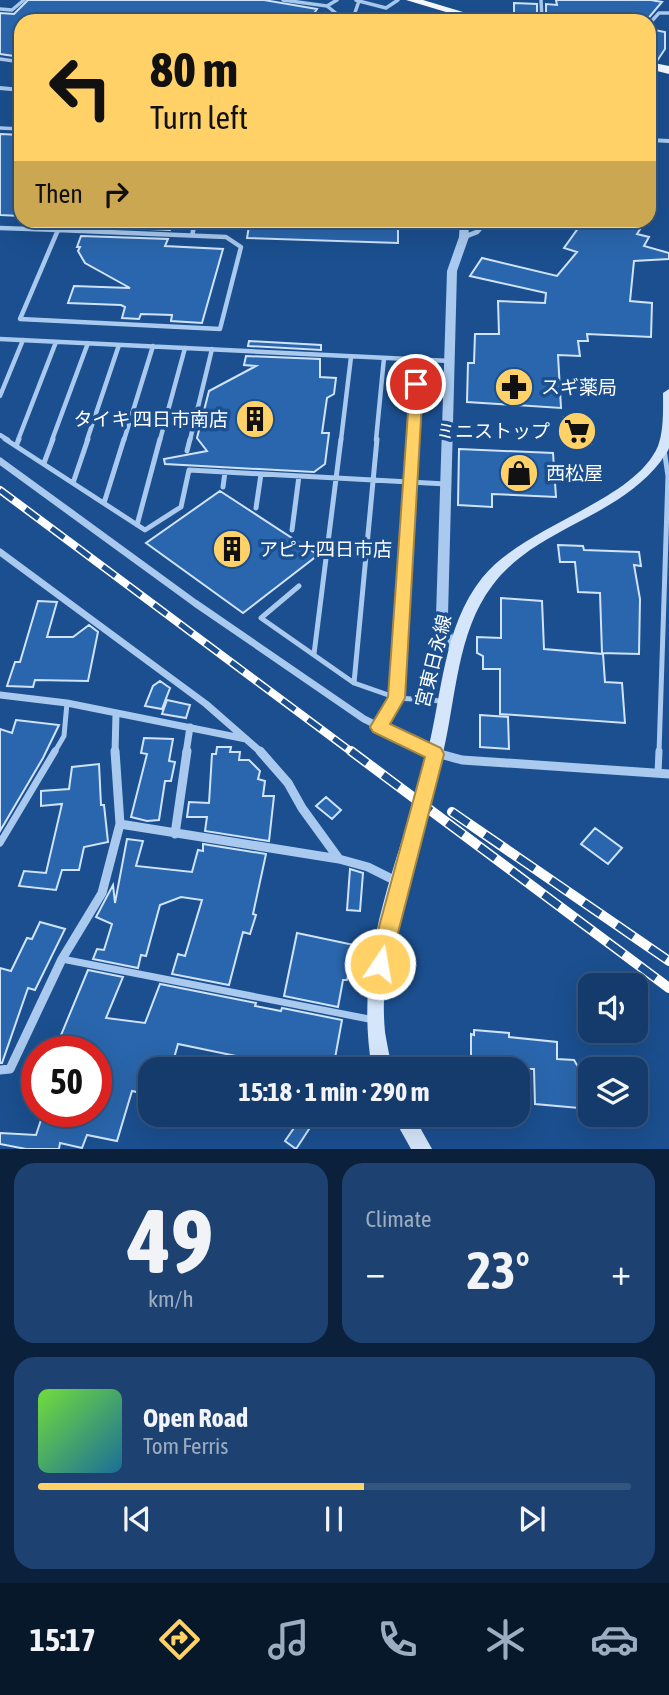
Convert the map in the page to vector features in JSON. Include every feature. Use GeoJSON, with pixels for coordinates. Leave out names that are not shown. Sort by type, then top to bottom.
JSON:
{"type":"FeatureCollection","features":[{"type":"Feature","properties":{"kind":"highway"},"geometry":{"type":"LineString","coordinates":[[411,0],[455,14]]}},
{"type":"Feature","properties":{"kind":"main road"},"geometry":{"type":"LineString","coordinates":[[664,449],[669,393]]}},
{"type":"Feature","properties":{"kind":"main road","name":"宮東日永線"},"geometry":{"type":"LineString","coordinates":[[379,1057],[374,1020],[382,949],[435,754],[467,613],[488,581],[512,556],[624,489],[664,449]]}},
{"type":"Feature","properties":{"kind":"main road"},"geometry":{"type":"LineString","coordinates":[[408,1127],[416,1145]]}},
{"type":"Feature","properties":{"kind":"street"},"geometry":{"type":"LineString","coordinates":[[457,648],[448,643],[442,616],[452,271],[464,237],[464,228]]}},
{"type":"Feature","properties":{"kind":"street"},"geometry":{"type":"LineString","coordinates":[[464,237],[480,228]]}},
{"type":"Feature","properties":{"kind":"street"},"geometry":{"type":"LineString","coordinates":[[0,461],[195,603],[364,719],[435,754],[462,760],[669,774]]}},
{"type":"Feature","properties":{"kind":"street"},"geometry":{"type":"LineString","coordinates":[[0,552],[206,704],[247,739],[270,760],[288,783],[302,808],[339,859]]}},
{"type":"Feature","properties":{"kind":"street"},"geometry":{"type":"LineString","coordinates":[[0,695],[67,704],[247,739]]}},
{"type":"Feature","properties":{"kind":"street"},"geometry":{"type":"LineString","coordinates":[[0,1070],[10,1069],[62,959],[102,893],[120,824],[114,734],[116,713]]}},
{"type":"Feature","properties":{"kind":"street"},"geometry":{"type":"LineString","coordinates":[[175,834],[190,727]]}},
{"type":"Feature","properties":{"kind":"street"},"geometry":{"type":"LineString","coordinates":[[120,824],[339,859],[368,867],[399,882]]}},
{"type":"Feature","properties":{"kind":"lane"},"geometry":{"type":"LineString","coordinates":[[0,9],[12,10],[24,0]]}},
{"type":"Feature","properties":{"kind":"lane"},"geometry":{"type":"LineString","coordinates":[[283,0],[314,1],[337,14],[356,14],[358,0],[386,8]]}},
{"type":"Feature","properties":{"kind":"lane"},"geometry":{"type":"LineString","coordinates":[[327,6],[337,0]]}},
{"type":"Feature","properties":{"kind":"lane"},"geometry":{"type":"LineString","coordinates":[[383,14],[386,8],[398,0]]}},
{"type":"Feature","properties":{"kind":"lane"},"geometry":{"type":"LineString","coordinates":[[0,228],[58,230],[192,235],[226,237],[241,247],[220,329],[20,319],[58,230]]}},
{"type":"Feature","properties":{"kind":"lane"},"geometry":{"type":"LineString","coordinates":[[192,235],[194,228]]}},
{"type":"Feature","properties":{"kind":"lane"},"geometry":{"type":"LineString","coordinates":[[0,339],[450,361]]}},
{"type":"Feature","properties":{"kind":"lane"},"geometry":{"type":"LineString","coordinates":[[0,396],[23,340]]}},
{"type":"Feature","properties":{"kind":"lane"},"geometry":{"type":"LineString","coordinates":[[16,446],[56,342]]}},
{"type":"Feature","properties":{"kind":"lane"},"geometry":{"type":"LineString","coordinates":[[44,463],[88,343]]}},
{"type":"Feature","properties":{"kind":"lane"},"geometry":{"type":"LineString","coordinates":[[73,483],[119,345]]}},
{"type":"Feature","properties":{"kind":"lane"},"geometry":{"type":"LineString","coordinates":[[104,503],[153,346]]}},
{"type":"Feature","properties":{"kind":"lane"},"geometry":{"type":"LineString","coordinates":[[137,525],[185,348]]}},
{"type":"Feature","properties":{"kind":"lane"},"geometry":{"type":"LineString","coordinates":[[187,451],[212,349]]}},
{"type":"Feature","properties":{"kind":"lane"},"geometry":{"type":"LineString","coordinates":[[314,654],[351,356]]}},
{"type":"Feature","properties":{"kind":"lane"},"geometry":{"type":"LineString","coordinates":[[354,683],[384,358]]}},
{"type":"Feature","properties":{"kind":"lane"},"geometry":{"type":"LineString","coordinates":[[379,727],[397,698],[418,360]]}},
{"type":"Feature","properties":{"kind":"lane"},"geometry":{"type":"LineString","coordinates":[[0,436],[145,530],[181,507],[189,470],[447,485]]}},
{"type":"Feature","properties":{"kind":"lane"},"geometry":{"type":"LineString","coordinates":[[658,773],[668,476],[664,449]]}},
{"type":"Feature","properties":{"kind":"lane"},"geometry":{"type":"LineString","coordinates":[[223,487],[225,472]]}},
{"type":"Feature","properties":{"kind":"lane"},"geometry":{"type":"LineString","coordinates":[[256,508],[261,474]]}},
{"type":"Feature","properties":{"kind":"lane"},"geometry":{"type":"LineString","coordinates":[[292,530],[299,476]]}},
{"type":"Feature","properties":{"kind":"lane"},"geometry":{"type":"LineString","coordinates":[[299,586],[261,618],[354,683],[397,698],[446,701]]}},
{"type":"Feature","properties":{"kind":"lane"},"geometry":{"type":"LineString","coordinates":[[0,843],[64,736],[67,704]]}},
{"type":"Feature","properties":{"kind":"lane"},"geometry":{"type":"LineString","coordinates":[[62,959],[374,1020]]}},
{"type":"Feature","properties":{"kind":"building"},"geometry":{"type":"Polygon","coordinates":[[[28,0],[264,0],[317,9],[314,14],[14,14],[28,0]]]}},
{"type":"Feature","properties":{"kind":"building"},"geometry":{"type":"Polygon","coordinates":[[[556,0],[662,2],[652,14],[546,14],[546,4],[557,5],[556,0]]]}},
{"type":"Feature","properties":{"kind":"building"},"geometry":{"type":"Polygon","coordinates":[[[514,3],[537,4],[537,14],[514,14],[514,3]]]}},
{"type":"Feature","properties":{"kind":"building"},"geometry":{"type":"Polygon","coordinates":[[[0,13],[14,14],[14,56],[0,54],[0,13]]]}},
{"type":"Feature","properties":{"kind":"building"},"geometry":{"type":"Polygon","coordinates":[[[656,30],[665,32],[665,49],[657,61],[656,30]]]}},
{"type":"Feature","properties":{"kind":"building"},"geometry":{"type":"Polygon","coordinates":[[[0,134],[14,135],[14,216],[0,215],[0,134]]]}},
{"type":"Feature","properties":{"kind":"building"},"geometry":{"type":"Polygon","coordinates":[[[128,228],[171,228],[170,230],[128,228]]]}},
{"type":"Feature","properties":{"kind":"building"},"geometry":{"type":"Polygon","coordinates":[[[249,228],[398,228],[398,243],[247,238],[249,228]]]}},
{"type":"Feature","properties":{"kind":"building"},"geometry":{"type":"Polygon","coordinates":[[[578,228],[641,228],[637,234],[649,237],[644,246],[669,253],[669,259],[634,261],[630,301],[652,303],[651,337],[587,334],[588,341],[578,341],[580,356],[558,355],[561,408],[467,402],[468,363],[474,363],[475,334],[499,334],[498,301],[545,303],[546,293],[470,276],[482,258],[557,276],[577,252],[564,248],[578,228]]]}},
{"type":"Feature","properties":{"kind":"building"},"geometry":{"type":"Polygon","coordinates":[[[81,236],[168,239],[165,246],[223,249],[202,323],[171,321],[172,315],[141,314],[139,319],[122,318],[125,307],[121,305],[68,303],[74,286],[130,288],[85,263],[78,251],[80,247],[77,247],[81,236]]]}},
{"type":"Feature","properties":{"kind":"building"},"geometry":{"type":"Polygon","coordinates":[[[249,341],[321,345],[321,350],[248,346],[249,341]]]}},
{"type":"Feature","properties":{"kind":"building","name":"タイキ 四日市南店"},"geometry":{"type":"Polygon","coordinates":[[[246,356],[320,359],[320,377],[336,378],[334,394],[327,398],[322,433],[329,433],[325,464],[314,472],[165,464],[164,459],[207,451],[197,438],[209,391],[256,366],[244,365],[246,356]]]}},
{"type":"Feature","properties":{"kind":"building","name":"ミニストップ"},"geometry":{"type":"Polygon","coordinates":[[[564,417],[588,419],[591,444],[566,443],[564,417]]]}},
{"type":"Feature","properties":{"kind":"building","name":"西松屋"},"geometry":{"type":"Polygon","coordinates":[[[459,449],[553,453],[556,497],[492,494],[492,507],[458,505],[459,449]]]}},
{"type":"Feature","properties":{"kind":"building","name":"アピナ四日市店"},"geometry":{"type":"Polygon","coordinates":[[[220,491],[318,555],[243,613],[146,543],[220,491]]]}},
{"type":"Feature","properties":{"kind":"building"},"geometry":{"type":"Polygon","coordinates":[[[558,545],[583,546],[584,550],[639,552],[641,566],[634,565],[640,599],[639,654],[602,653],[600,593],[578,592],[575,562],[560,562],[558,545]]]}},
{"type":"Feature","properties":{"kind":"building"},"geometry":{"type":"Polygon","coordinates":[[[501,598],[542,601],[544,649],[603,654],[605,682],[622,683],[625,723],[500,714],[500,669],[483,669],[483,656],[477,653],[477,637],[501,638],[501,598]]]}},
{"type":"Feature","properties":{"kind":"building"},"geometry":{"type":"Polygon","coordinates":[[[38,601],[57,602],[47,637],[73,637],[89,625],[98,632],[88,681],[35,680],[33,687],[7,686],[15,662],[20,662],[38,601]]]}},
{"type":"Feature","properties":{"kind":"building"},"geometry":{"type":"Polygon","coordinates":[[[160,681],[170,688],[162,709],[145,706],[153,686],[160,681]]]}},
{"type":"Feature","properties":{"kind":"building"},"geometry":{"type":"Polygon","coordinates":[[[167,700],[190,705],[186,718],[162,714],[167,700]]]}},
{"type":"Feature","properties":{"kind":"building"},"geometry":{"type":"Polygon","coordinates":[[[480,715],[508,717],[509,749],[480,747],[480,715]]]}},
{"type":"Feature","properties":{"kind":"building"},"geometry":{"type":"Polygon","coordinates":[[[16,720],[59,725],[0,831],[0,729],[12,733],[16,720]]]}},
{"type":"Feature","properties":{"kind":"building"},"geometry":{"type":"Polygon","coordinates":[[[144,738],[173,739],[169,761],[175,762],[171,781],[165,781],[159,820],[147,821],[131,817],[147,754],[141,753],[144,738]]]}},
{"type":"Feature","properties":{"kind":"building"},"geometry":{"type":"Polygon","coordinates":[[[217,747],[231,747],[230,752],[240,752],[239,760],[249,760],[260,771],[258,779],[265,781],[263,796],[274,796],[269,841],[205,831],[207,817],[187,817],[189,802],[209,803],[212,754],[216,754],[217,747]]]}},
{"type":"Feature","properties":{"kind":"building"},"geometry":{"type":"Polygon","coordinates":[[[99,764],[101,805],[104,805],[108,842],[84,847],[79,870],[62,870],[56,890],[19,886],[24,871],[46,873],[62,804],[41,806],[41,791],[69,789],[72,767],[99,764]]]}},
{"type":"Feature","properties":{"kind":"building"},"geometry":{"type":"Polygon","coordinates":[[[326,797],[341,810],[332,819],[316,806],[326,797]]]}},
{"type":"Feature","properties":{"kind":"building"},"geometry":{"type":"Polygon","coordinates":[[[595,828],[622,848],[608,864],[581,844],[595,828]]]}},
{"type":"Feature","properties":{"kind":"building"},"geometry":{"type":"Polygon","coordinates":[[[127,839],[143,841],[136,866],[192,872],[198,850],[203,851],[203,844],[266,854],[253,914],[256,915],[250,934],[243,932],[229,985],[172,974],[178,954],[185,956],[202,900],[181,897],[160,905],[146,956],[141,955],[138,968],[93,959],[97,949],[104,950],[112,924],[96,917],[113,885],[115,903],[127,839]]]}},
{"type":"Feature","properties":{"kind":"building"},"geometry":{"type":"Polygon","coordinates":[[[350,869],[363,873],[360,911],[347,910],[350,869]]]}},
{"type":"Feature","properties":{"kind":"building"},"geometry":{"type":"Polygon","coordinates":[[[40,922],[65,929],[35,990],[28,988],[0,1063],[0,968],[11,971],[27,938],[32,939],[40,922]]]}},
{"type":"Feature","properties":{"kind":"building"},"geometry":{"type":"Polygon","coordinates":[[[297,933],[354,945],[350,970],[347,980],[343,980],[338,1007],[284,996],[297,933]]]}},
{"type":"Feature","properties":{"kind":"building"},"geometry":{"type":"Polygon","coordinates":[[[88,970],[123,977],[106,1018],[145,1023],[160,984],[256,1003],[255,1006],[281,1011],[282,1008],[342,1020],[335,1057],[241,1057],[178,1044],[174,1057],[138,1057],[138,1092],[132,1091],[117,1141],[87,1135],[82,1148],[60,1143],[59,1149],[26,1149],[0,1144],[0,1133],[36,1135],[39,1127],[112,1127],[112,1036],[61,1036],[88,970]]]}},
{"type":"Feature","properties":{"kind":"building"},"geometry":{"type":"Polygon","coordinates":[[[474,1030],[557,1042],[557,1059],[574,1060],[578,1067],[578,1108],[535,1104],[534,1069],[530,1069],[530,1057],[471,1057],[471,1034],[474,1035],[474,1030]]]}},
{"type":"Feature","properties":{"kind":"building"},"geometry":{"type":"Polygon","coordinates":[[[295,1127],[310,1127],[296,1149],[285,1141],[295,1127]]]}},
{"type":"Feature","properties":{"kind":"railway"},"geometry":{"type":"LineString","coordinates":[[0,490],[353,753]]}},
{"type":"Feature","properties":{"kind":"railway"},"geometry":{"type":"LineString","coordinates":[[351,751],[669,988]]}},
{"type":"Feature","properties":{"kind":"railway"},"geometry":{"type":"LineString","coordinates":[[452,812],[669,961]]}},
{"type":"Feature","properties":{"kind":"place","name":"スギ薬局"},"geometry":{"type":"Point","coordinates":[514,387]}},
{"type":"Feature","properties":{"kind":"place","name":"タイキ 四日市南店"},"geometry":{"type":"Point","coordinates":[255,419]}},
{"type":"Feature","properties":{"kind":"place","name":"ミニストップ"},"geometry":{"type":"Point","coordinates":[577,431]}},
{"type":"Feature","properties":{"kind":"place","name":"西松屋"},"geometry":{"type":"Point","coordinates":[519,473]}},
{"type":"Feature","properties":{"kind":"place","name":"アピナ四日市店"},"geometry":{"type":"Point","coordinates":[232,549]}},
{"type":"Feature","properties":{"kind":"route"},"geometry":{"type":"LineString","coordinates":[[380,964],[435,754],[379,727],[397,698],[416,384]]}}]}
